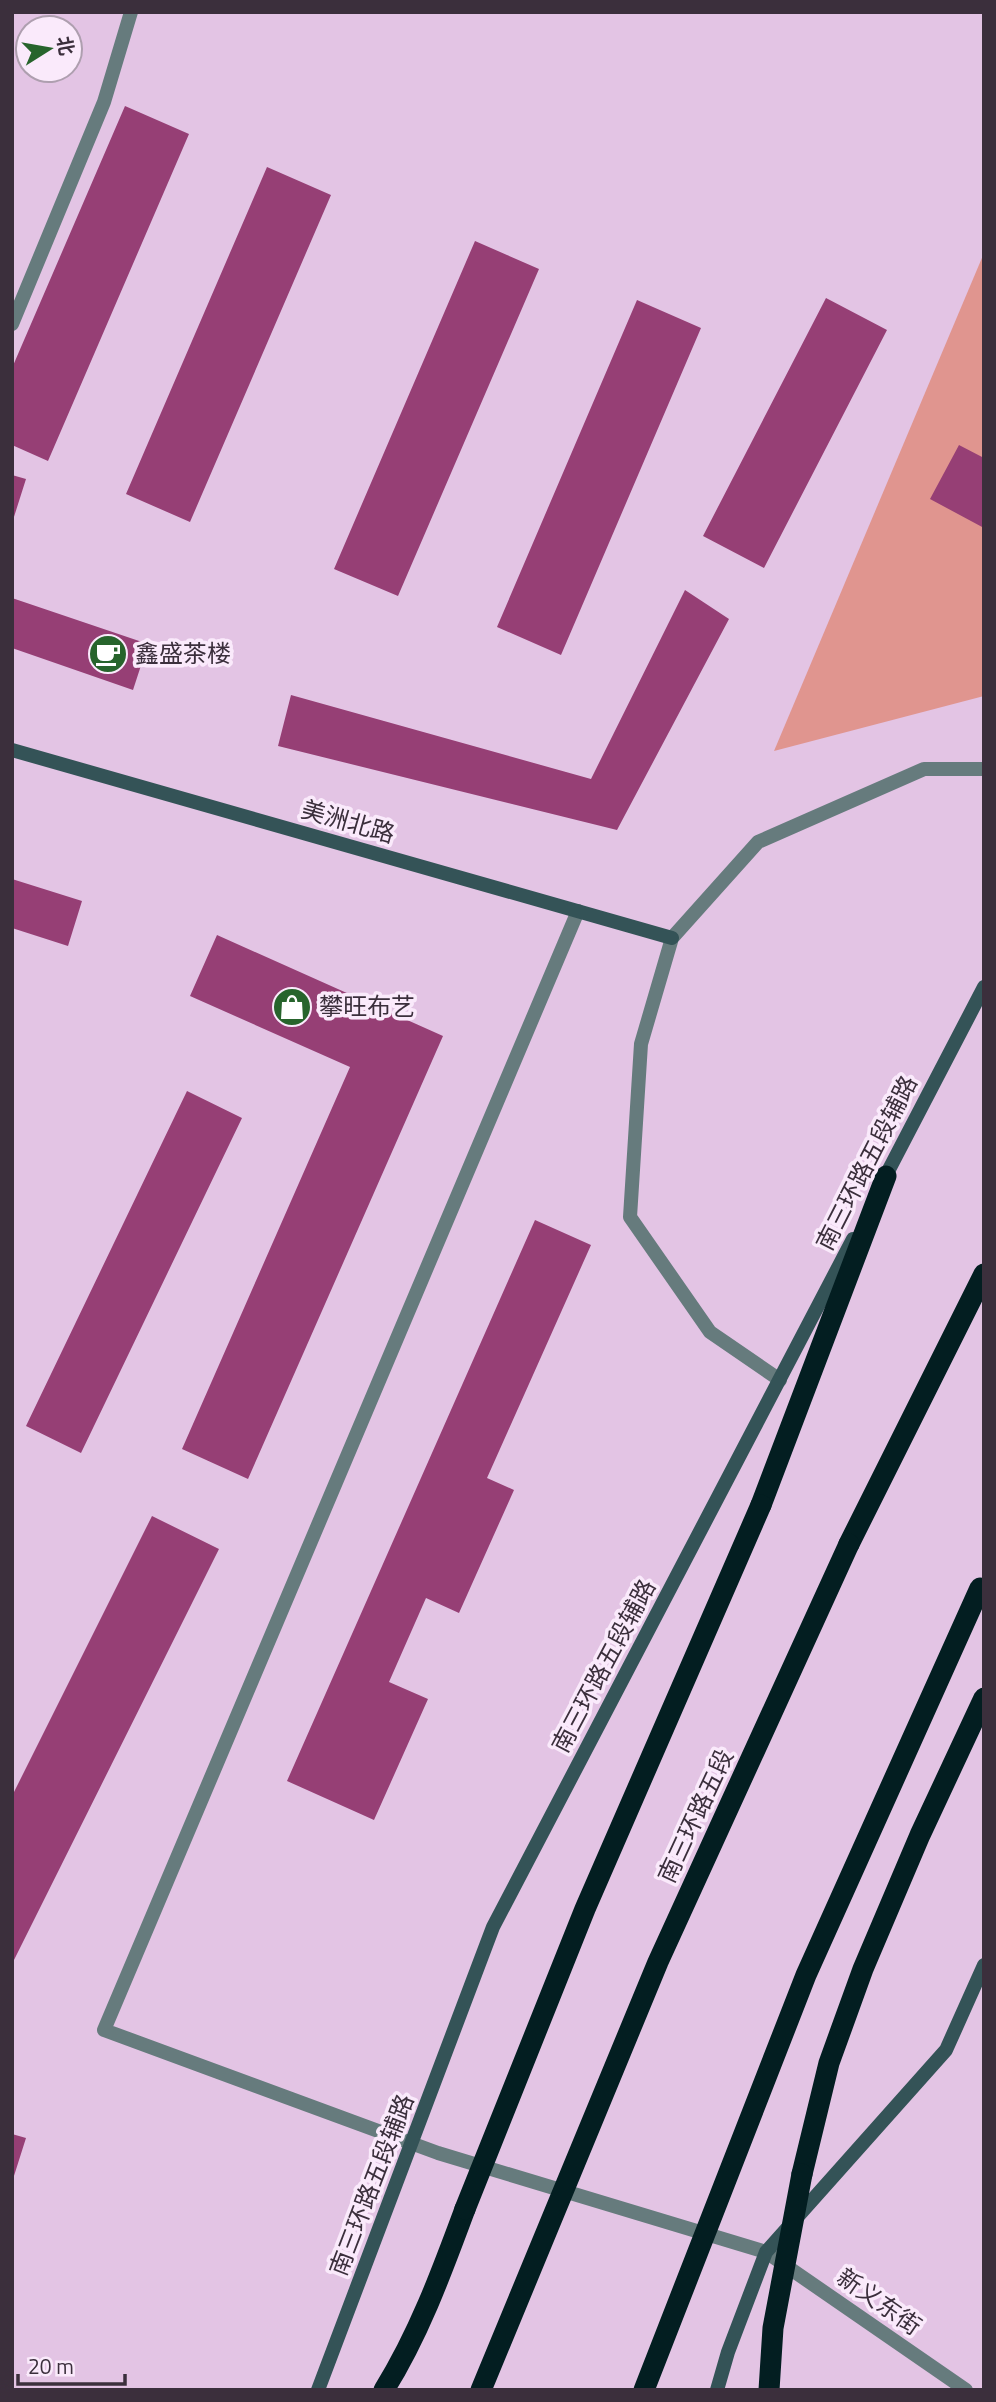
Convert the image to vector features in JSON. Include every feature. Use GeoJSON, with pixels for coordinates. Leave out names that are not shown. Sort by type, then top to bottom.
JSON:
{"type":"FeatureCollection","features":[{"type":"Feature","properties":{"kind":"highway"},"geometry":{"type":"LineString","coordinates":[[384,2390],[416,2331],[441,2274],[585,1909],[761,1505],[886,1176]]}},
{"type":"Feature","properties":{"kind":"highway","name":"南三环路五段"},"geometry":{"type":"LineString","coordinates":[[481,2390],[659,1962],[849,1544],[984,1275]]}},
{"type":"Feature","properties":{"kind":"highway"},"geometry":{"type":"LineString","coordinates":[[644,2390],[806,1975],[982,1584]]}},
{"type":"Feature","properties":{"kind":"highway"},"geometry":{"type":"LineString","coordinates":[[769,2390],[773,2328],[802,2174],[829,2063],[868,1957],[925,1823],[984,1698]]}},
{"type":"Feature","properties":{"kind":"main road","name":"美洲北路"},"geometry":{"type":"LineString","coordinates":[[12,750],[672,938]]}},
{"type":"Feature","properties":{"kind":"main road","name":"南三环路五段辅路"},"geometry":{"type":"LineString","coordinates":[[318,2390],[493,1927],[984,986]]}},
{"type":"Feature","properties":{"kind":"main road"},"geometry":{"type":"LineString","coordinates":[[717,2390],[728,2352],[766,2252],[947,2050],[984,1965]]}},
{"type":"Feature","properties":{"kind":"street"},"geometry":{"type":"LineString","coordinates":[[12,324],[104,103],[131,12]]}},
{"type":"Feature","properties":{"kind":"street"},"geometry":{"type":"LineString","coordinates":[[780,1380],[710,1332],[630,1217],[641,1044],[672,938],[758,842],[923,769],[984,769]]}},
{"type":"Feature","properties":{"kind":"street","name":"新义东街"},"geometry":{"type":"LineString","coordinates":[[578,911],[103,2030],[438,2153],[766,2252],[966,2390]]}},
{"type":"Feature","properties":{"kind":"shaded area"},"geometry":{"type":"Polygon","coordinates":[[[984,253],[984,696],[774,751],[984,253]]]}},
{"type":"Feature","properties":{"kind":"building"},"geometry":{"type":"Polygon","coordinates":[[[125,106],[189,134],[48,461],[12,445],[12,368],[125,106]]]}},
{"type":"Feature","properties":{"kind":"building"},"geometry":{"type":"Polygon","coordinates":[[[267,167],[331,195],[190,522],[126,494],[267,167]]]}},
{"type":"Feature","properties":{"kind":"building"},"geometry":{"type":"Polygon","coordinates":[[[475,241],[539,269],[398,596],[334,569],[475,241]]]}},
{"type":"Feature","properties":{"kind":"building"},"geometry":{"type":"Polygon","coordinates":[[[826,298],[887,330],[764,568],[703,536],[826,298]]]}},
{"type":"Feature","properties":{"kind":"building"},"geometry":{"type":"Polygon","coordinates":[[[637,300],[701,328],[561,655],[497,627],[637,300]]]}},
{"type":"Feature","properties":{"kind":"building"},"geometry":{"type":"Polygon","coordinates":[[[959,445],[984,458],[984,528],[930,499],[959,445]]]}},
{"type":"Feature","properties":{"kind":"building"},"geometry":{"type":"Polygon","coordinates":[[[12,475],[26,479],[13,520],[12,520],[12,475]]]}},
{"type":"Feature","properties":{"kind":"building"},"geometry":{"type":"Polygon","coordinates":[[[685,590],[729,619],[617,830],[278,746],[291,695],[591,779],[685,590]]]}},
{"type":"Feature","properties":{"kind":"building"},"geometry":{"type":"Polygon","coordinates":[[[12,598],[148,644],[133,690],[12,648],[12,598]]]}},
{"type":"Feature","properties":{"kind":"building"},"geometry":{"type":"Polygon","coordinates":[[[12,879],[82,901],[68,946],[12,928],[12,879]]]}},
{"type":"Feature","properties":{"kind":"building"},"geometry":{"type":"Polygon","coordinates":[[[217,935],[443,1036],[248,1479],[182,1449],[350,1067],[190,996],[217,935]]]}},
{"type":"Feature","properties":{"kind":"building"},"geometry":{"type":"Polygon","coordinates":[[[187,1091],[242,1118],[81,1453],[26,1426],[187,1091]]]}},
{"type":"Feature","properties":{"kind":"building"},"geometry":{"type":"Polygon","coordinates":[[[535,1220],[591,1245],[487,1478],[514,1490],[459,1613],[426,1598],[389,1682],[428,1699],[374,1820],[287,1781],[535,1220]]]}},
{"type":"Feature","properties":{"kind":"building"},"geometry":{"type":"Polygon","coordinates":[[[152,1516],[219,1549],[12,1964],[12,1796],[152,1516]]]}},
{"type":"Feature","properties":{"kind":"building"},"geometry":{"type":"Polygon","coordinates":[[[12,2134],[26,2138],[13,2179],[12,2178],[12,2134]]]}},
{"type":"Feature","properties":{"kind":"place","name":"鑫盛茶楼"},"geometry":{"type":"Point","coordinates":[108,654]}},
{"type":"Feature","properties":{"kind":"place","name":"攀旺布艺"},"geometry":{"type":"Point","coordinates":[292,1007]}}]}
